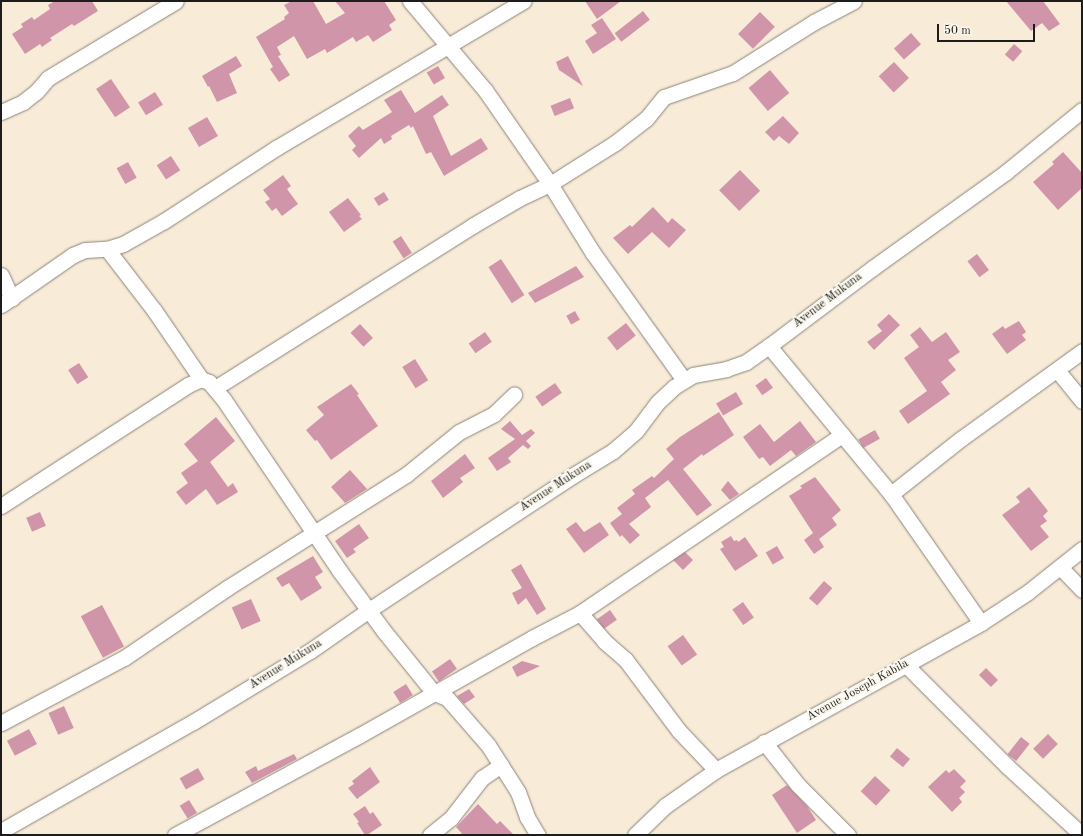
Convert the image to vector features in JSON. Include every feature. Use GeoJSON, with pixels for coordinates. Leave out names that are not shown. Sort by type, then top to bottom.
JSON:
{"type":"FeatureCollection","features":[{"type":"Feature","properties":{"kind":"street"},"geometry":{"type":"LineString","coordinates":[[1,112],[23,102],[36,92],[48,78],[176,1]]}},
{"type":"Feature","properties":{"kind":"street"},"geometry":{"type":"LineString","coordinates":[[410,1],[485,90],[550,184],[593,253],[684,380]]}},
{"type":"Feature","properties":{"kind":"street"},"geometry":{"type":"LineString","coordinates":[[1,275],[6,302],[73,255],[86,250],[107,249],[123,244],[164,221],[276,148],[524,1]]}},
{"type":"Feature","properties":{"kind":"street"},"geometry":{"type":"LineString","coordinates":[[215,388],[472,226],[520,198],[550,184],[626,135],[650,116],[664,97],[733,73],[814,22],[854,1]]}},
{"type":"Feature","properties":{"kind":"street","name":"Avenue Mukuna"},"geometry":{"type":"LineString","coordinates":[[1,831],[248,689],[310,651],[368,610],[572,476],[613,451],[636,431],[658,402],[684,380],[702,373],[726,370],[746,362],[1006,172],[1082,110]]}},
{"type":"Feature","properties":{"kind":"street"},"geometry":{"type":"LineString","coordinates":[[107,249],[154,310],[201,379],[209,382],[215,388],[368,610],[434,693],[447,698],[488,745],[518,792],[527,817],[538,835]]}},
{"type":"Feature","properties":{"kind":"street"},"geometry":{"type":"LineString","coordinates":[[769,346],[891,494],[981,623]]}},
{"type":"Feature","properties":{"kind":"street"},"geometry":{"type":"LineString","coordinates":[[891,494],[962,438],[1082,351]]}},
{"type":"Feature","properties":{"kind":"street"},"geometry":{"type":"LineString","coordinates":[[1057,370],[1082,401]]}},
{"type":"Feature","properties":{"kind":"street"},"geometry":{"type":"LineString","coordinates":[[1,506],[188,385],[201,379]]}},
{"type":"Feature","properties":{"kind":"street"},"geometry":{"type":"LineString","coordinates":[[1,723],[124,658],[187,614],[313,532],[407,474],[460,432],[494,414],[514,395]]}},
{"type":"Feature","properties":{"kind":"street"},"geometry":{"type":"LineString","coordinates":[[175,835],[360,735],[532,638],[580,613],[842,434]]}},
{"type":"Feature","properties":{"kind":"street","name":"Avenue Joseph Kabila"},"geometry":{"type":"LineString","coordinates":[[635,835],[665,806],[716,770],[764,742],[981,623],[1005,608],[1082,549]]}},
{"type":"Feature","properties":{"kind":"street"},"geometry":{"type":"LineString","coordinates":[[1060,567],[1082,590]]}},
{"type":"Feature","properties":{"kind":"street"},"geometry":{"type":"LineString","coordinates":[[580,613],[604,641],[625,659],[676,727],[716,770]]}},
{"type":"Feature","properties":{"kind":"street"},"geometry":{"type":"LineString","coordinates":[[906,665],[1008,766],[1082,835]]}},
{"type":"Feature","properties":{"kind":"street"},"geometry":{"type":"LineString","coordinates":[[764,742],[798,785],[848,835]]}},
{"type":"Feature","properties":{"kind":"street"},"geometry":{"type":"LineString","coordinates":[[430,835],[452,818],[482,778],[501,765]]}},
{"type":"Feature","properties":{"kind":"building"},"geometry":{"type":"Polygon","coordinates":[[[55,1],[92,1],[98,11],[74,26],[72,24],[50,38],[52,40],[42,47],[40,44],[25,54],[12,34],[23,27],[21,24],[32,17],[34,20],[50,9],[48,5],[55,1]]]}},
{"type":"Feature","properties":{"kind":"building"},"geometry":{"type":"Polygon","coordinates":[[[292,1],[313,1],[326,24],[345,13],[335,1],[384,1],[396,20],[389,25],[392,30],[373,42],[368,35],[356,42],[353,37],[327,53],[325,49],[307,59],[294,36],[277,47],[281,55],[278,56],[290,75],[279,82],[270,69],[273,67],[256,37],[285,19],[284,17],[289,13],[284,5],[292,1]]]}},
{"type":"Feature","properties":{"kind":"building"},"geometry":{"type":"Polygon","coordinates":[[[585,1],[621,1],[597,19],[585,1]]]}},
{"type":"Feature","properties":{"kind":"building"},"geometry":{"type":"Polygon","coordinates":[[[1006,1],[1043,1],[1060,24],[1049,31],[1042,23],[1031,31],[1006,1]]]}},
{"type":"Feature","properties":{"kind":"building"},"geometry":{"type":"Polygon","coordinates":[[[643,11],[650,20],[621,42],[615,33],[643,11]]]}},
{"type":"Feature","properties":{"kind":"building"},"geometry":{"type":"Polygon","coordinates":[[[760,12],[775,27],[753,49],[738,34],[760,12]]]}},
{"type":"Feature","properties":{"kind":"building"},"geometry":{"type":"Polygon","coordinates":[[[602,18],[616,39],[593,54],[585,41],[597,33],[591,25],[602,18]]]}},
{"type":"Feature","properties":{"kind":"building"},"geometry":{"type":"Polygon","coordinates":[[[911,33],[921,44],[904,60],[894,48],[911,33]]]}},
{"type":"Feature","properties":{"kind":"building"},"geometry":{"type":"Polygon","coordinates":[[[1014,44],[1022,51],[1013,62],[1005,55],[1014,44]]]}},
{"type":"Feature","properties":{"kind":"building"},"geometry":{"type":"Polygon","coordinates":[[[236,56],[242,66],[229,74],[237,93],[217,102],[202,76],[236,56]]]}},
{"type":"Feature","properties":{"kind":"building"},"geometry":{"type":"Polygon","coordinates":[[[568,56],[583,86],[559,70],[556,62],[568,56]]]}},
{"type":"Feature","properties":{"kind":"building"},"geometry":{"type":"Polygon","coordinates":[[[894,62],[909,78],[894,92],[879,76],[894,62]]]}},
{"type":"Feature","properties":{"kind":"building"},"geometry":{"type":"Polygon","coordinates":[[[438,66],[445,78],[434,85],[427,72],[438,66]]]}},
{"type":"Feature","properties":{"kind":"building"},"geometry":{"type":"Polygon","coordinates":[[[770,70],[789,93],[768,111],[749,88],[770,70]]]}},
{"type":"Feature","properties":{"kind":"building"},"geometry":{"type":"Polygon","coordinates":[[[111,79],[130,107],[115,117],[96,89],[111,79]]]}},
{"type":"Feature","properties":{"kind":"building"},"geometry":{"type":"Polygon","coordinates":[[[401,90],[415,113],[442,95],[449,105],[433,116],[451,156],[481,138],[488,149],[444,176],[431,152],[426,154],[413,126],[411,128],[409,125],[391,136],[392,139],[384,144],[381,138],[359,158],[352,150],[356,146],[348,136],[359,126],[363,130],[392,112],[384,100],[401,90]]]}},
{"type":"Feature","properties":{"kind":"building"},"geometry":{"type":"Polygon","coordinates":[[[155,92],[163,105],[146,115],[138,103],[155,92]]]}},
{"type":"Feature","properties":{"kind":"building"},"geometry":{"type":"Polygon","coordinates":[[[570,98],[574,108],[555,116],[551,106],[570,98]]]}},
{"type":"Feature","properties":{"kind":"building"},"geometry":{"type":"Polygon","coordinates":[[[783,116],[799,133],[789,144],[779,136],[774,141],[765,132],[783,116]]]}},
{"type":"Feature","properties":{"kind":"building"},"geometry":{"type":"Polygon","coordinates":[[[207,117],[218,136],[199,147],[188,128],[207,117]]]}},
{"type":"Feature","properties":{"kind":"building"},"geometry":{"type":"Polygon","coordinates":[[[1063,152],[1082,173],[1082,188],[1058,210],[1033,182],[1054,164],[1052,162],[1063,152]]]}},
{"type":"Feature","properties":{"kind":"building"},"geometry":{"type":"Polygon","coordinates":[[[171,156],[180,170],[166,180],[157,165],[171,156]]]}},
{"type":"Feature","properties":{"kind":"building"},"geometry":{"type":"Polygon","coordinates":[[[128,162],[137,178],[125,184],[117,168],[128,162]]]}},
{"type":"Feature","properties":{"kind":"building"},"geometry":{"type":"Polygon","coordinates":[[[740,170],[760,191],[739,211],[719,190],[740,170]]]}},
{"type":"Feature","properties":{"kind":"building"},"geometry":{"type":"Polygon","coordinates":[[[283,175],[291,186],[287,189],[298,204],[282,216],[276,208],[272,211],[265,202],[270,199],[263,190],[283,175]]]}},
{"type":"Feature","properties":{"kind":"building"},"geometry":{"type":"Polygon","coordinates":[[[384,192],[389,200],[379,206],[374,198],[384,192]]]}},
{"type":"Feature","properties":{"kind":"building"},"geometry":{"type":"Polygon","coordinates":[[[348,198],[361,215],[359,216],[362,219],[344,232],[329,212],[348,198]]]}},
{"type":"Feature","properties":{"kind":"building"},"geometry":{"type":"Polygon","coordinates":[[[653,207],[668,223],[672,218],[686,230],[669,248],[652,232],[628,254],[613,238],[630,225],[632,227],[653,207]]]}},
{"type":"Feature","properties":{"kind":"building"},"geometry":{"type":"Polygon","coordinates":[[[401,236],[412,253],[404,258],[393,241],[401,236]]]}},
{"type":"Feature","properties":{"kind":"building"},"geometry":{"type":"Polygon","coordinates":[[[977,254],[989,270],[979,277],[967,261],[977,254]]]}},
{"type":"Feature","properties":{"kind":"building"},"geometry":{"type":"Polygon","coordinates":[[[501,259],[524,295],[512,303],[488,267],[501,259]]]}},
{"type":"Feature","properties":{"kind":"building"},"geometry":{"type":"Polygon","coordinates":[[[576,266],[584,277],[535,303],[528,293],[576,266]]]}},
{"type":"Feature","properties":{"kind":"building"},"geometry":{"type":"Polygon","coordinates":[[[575,311],[580,320],[571,325],[566,316],[575,311]]]}},
{"type":"Feature","properties":{"kind":"building"},"geometry":{"type":"Polygon","coordinates":[[[889,314],[900,325],[874,350],[867,342],[882,331],[877,325],[889,314]]]}},
{"type":"Feature","properties":{"kind":"building"},"geometry":{"type":"Polygon","coordinates":[[[1019,321],[1026,332],[1022,335],[1026,340],[1007,354],[992,334],[1003,326],[1005,329],[1019,321]]]}},
{"type":"Feature","properties":{"kind":"building"},"geometry":{"type":"Polygon","coordinates":[[[626,323],[636,336],[617,350],[607,338],[626,323]]]}},
{"type":"Feature","properties":{"kind":"building"},"geometry":{"type":"Polygon","coordinates":[[[360,324],[373,338],[363,347],[350,333],[360,324]]]}},
{"type":"Feature","properties":{"kind":"building"},"geometry":{"type":"Polygon","coordinates":[[[920,327],[932,342],[946,332],[960,352],[948,360],[956,370],[941,382],[950,394],[908,424],[899,411],[927,391],[904,358],[919,347],[910,335],[920,327]]]}},
{"type":"Feature","properties":{"kind":"building"},"geometry":{"type":"Polygon","coordinates":[[[485,332],[492,342],[475,353],[469,343],[485,332]]]}},
{"type":"Feature","properties":{"kind":"building"},"geometry":{"type":"Polygon","coordinates":[[[415,359],[428,380],[416,388],[402,367],[415,359]]]}},
{"type":"Feature","properties":{"kind":"building"},"geometry":{"type":"Polygon","coordinates":[[[79,363],[88,377],[77,384],[68,370],[79,363]]]}},
{"type":"Feature","properties":{"kind":"building"},"geometry":{"type":"Polygon","coordinates":[[[766,378],[773,388],[762,395],[755,385],[766,378]]]}},
{"type":"Feature","properties":{"kind":"building"},"geometry":{"type":"Polygon","coordinates":[[[555,383],[562,393],[542,407],[535,397],[555,383]]]}},
{"type":"Feature","properties":{"kind":"building"},"geometry":{"type":"Polygon","coordinates":[[[351,384],[359,394],[357,395],[378,426],[331,460],[317,440],[315,441],[306,430],[324,415],[317,407],[351,384]]]}},
{"type":"Feature","properties":{"kind":"building"},"geometry":{"type":"Polygon","coordinates":[[[736,392],[743,404],[723,416],[716,403],[736,392]]]}},
{"type":"Feature","properties":{"kind":"building"},"geometry":{"type":"Polygon","coordinates":[[[719,412],[734,435],[703,456],[702,454],[683,469],[712,505],[697,516],[668,480],[645,498],[651,507],[629,524],[640,535],[630,544],[622,535],[620,537],[610,523],[622,514],[617,508],[635,494],[632,490],[652,476],[654,478],[674,459],[666,449],[680,437],[719,412]]]}},
{"type":"Feature","properties":{"kind":"building"},"geometry":{"type":"Polygon","coordinates":[[[216,417],[235,441],[210,462],[228,487],[233,483],[238,492],[217,505],[206,489],[186,505],[176,492],[188,483],[181,473],[198,461],[184,444],[216,417]]]}},
{"type":"Feature","properties":{"kind":"building"},"geometry":{"type":"Polygon","coordinates":[[[510,421],[522,435],[531,429],[535,433],[526,441],[531,446],[528,449],[523,445],[508,458],[511,462],[497,471],[488,458],[515,439],[501,429],[510,421]]]}},
{"type":"Feature","properties":{"kind":"building"},"geometry":{"type":"Polygon","coordinates":[[[800,421],[816,442],[796,456],[791,450],[770,466],[763,457],[759,459],[743,437],[760,424],[774,442],[800,421]]]}},
{"type":"Feature","properties":{"kind":"building"},"geometry":{"type":"Polygon","coordinates":[[[875,430],[880,439],[863,448],[858,439],[875,430]]]}},
{"type":"Feature","properties":{"kind":"building"},"geometry":{"type":"Polygon","coordinates":[[[465,454],[475,468],[460,478],[463,482],[443,498],[431,481],[465,454]]]}},
{"type":"Feature","properties":{"kind":"building"},"geometry":{"type":"Polygon","coordinates":[[[350,470],[367,489],[345,503],[331,487],[350,470]]]}},
{"type":"Feature","properties":{"kind":"building"},"geometry":{"type":"Polygon","coordinates":[[[815,477],[841,510],[832,518],[837,525],[819,539],[824,547],[814,554],[804,540],[813,533],[789,496],[802,488],[800,486],[815,477]]]}},
{"type":"Feature","properties":{"kind":"building"},"geometry":{"type":"Polygon","coordinates":[[[728,481],[739,494],[730,500],[721,490],[728,481]]]}},
{"type":"Feature","properties":{"kind":"building"},"geometry":{"type":"Polygon","coordinates":[[[1029,487],[1048,511],[1043,516],[1047,521],[1040,526],[1049,537],[1031,551],[1002,515],[1020,502],[1016,497],[1029,487]]]}},
{"type":"Feature","properties":{"kind":"building"},"geometry":{"type":"Polygon","coordinates":[[[40,512],[46,526],[32,532],[26,518],[40,512]]]}},
{"type":"Feature","properties":{"kind":"building"},"geometry":{"type":"Polygon","coordinates":[[[576,522],[584,532],[600,522],[609,535],[584,553],[566,529],[576,522]]]}},
{"type":"Feature","properties":{"kind":"building"},"geometry":{"type":"Polygon","coordinates":[[[359,524],[369,538],[353,549],[356,552],[347,558],[335,541],[359,524]]]}},
{"type":"Feature","properties":{"kind":"building"},"geometry":{"type":"Polygon","coordinates":[[[731,536],[734,541],[737,540],[738,542],[745,537],[758,556],[735,571],[720,549],[724,547],[721,542],[731,536]]]}},
{"type":"Feature","properties":{"kind":"building"},"geometry":{"type":"Polygon","coordinates":[[[777,546],[784,558],[773,565],[766,552],[777,546]]]}},
{"type":"Feature","properties":{"kind":"building"},"geometry":{"type":"Polygon","coordinates":[[[685,552],[693,560],[683,570],[673,560],[685,552]]]}},
{"type":"Feature","properties":{"kind":"building"},"geometry":{"type":"Polygon","coordinates":[[[313,556],[323,572],[315,577],[322,588],[301,601],[289,583],[282,587],[276,578],[313,556]]]}},
{"type":"Feature","properties":{"kind":"building"},"geometry":{"type":"Polygon","coordinates":[[[521,564],[546,609],[537,615],[526,598],[518,605],[512,593],[522,588],[511,570],[521,564]]]}},
{"type":"Feature","properties":{"kind":"building"},"geometry":{"type":"Polygon","coordinates":[[[824,581],[832,588],[817,606],[809,598],[824,581]]]}},
{"type":"Feature","properties":{"kind":"building"},"geometry":{"type":"Polygon","coordinates":[[[251,599],[261,621],[242,629],[232,608],[251,599]]]}},
{"type":"Feature","properties":{"kind":"building"},"geometry":{"type":"Polygon","coordinates":[[[743,602],[754,618],[743,625],[732,609],[743,602]]]}},
{"type":"Feature","properties":{"kind":"building"},"geometry":{"type":"Polygon","coordinates":[[[102,605],[124,646],[103,658],[81,616],[102,605]]]}},
{"type":"Feature","properties":{"kind":"building"},"geometry":{"type":"Polygon","coordinates":[[[610,610],[617,620],[604,629],[597,619],[610,610]]]}},
{"type":"Feature","properties":{"kind":"building"},"geometry":{"type":"Polygon","coordinates":[[[683,635],[697,654],[682,666],[668,646],[683,635]]]}},
{"type":"Feature","properties":{"kind":"building"},"geometry":{"type":"Polygon","coordinates":[[[450,659],[457,669],[439,681],[432,672],[450,659]]]}},
{"type":"Feature","properties":{"kind":"building"},"geometry":{"type":"Polygon","coordinates":[[[522,661],[540,666],[517,677],[512,667],[522,661]]]}},
{"type":"Feature","properties":{"kind":"building"},"geometry":{"type":"Polygon","coordinates":[[[986,668],[998,680],[991,687],[979,675],[986,668]]]}},
{"type":"Feature","properties":{"kind":"building"},"geometry":{"type":"Polygon","coordinates":[[[406,684],[413,695],[400,703],[393,692],[406,684]]]}},
{"type":"Feature","properties":{"kind":"building"},"geometry":{"type":"Polygon","coordinates":[[[469,689],[475,697],[464,704],[457,696],[469,689]]]}},
{"type":"Feature","properties":{"kind":"building"},"geometry":{"type":"Polygon","coordinates":[[[64,706],[74,728],[58,735],[48,713],[64,706]]]}},
{"type":"Feature","properties":{"kind":"building"},"geometry":{"type":"Polygon","coordinates":[[[29,729],[37,744],[15,756],[7,741],[29,729]]]}},
{"type":"Feature","properties":{"kind":"building"},"geometry":{"type":"Polygon","coordinates":[[[1048,734],[1058,744],[1043,759],[1033,749],[1048,734]]]}},
{"type":"Feature","properties":{"kind":"building"},"geometry":{"type":"Polygon","coordinates":[[[1021,737],[1030,744],[1016,761],[1007,754],[1021,737]]]}},
{"type":"Feature","properties":{"kind":"building"},"geometry":{"type":"Polygon","coordinates":[[[897,748],[910,759],[903,767],[890,756],[897,748]]]}},
{"type":"Feature","properties":{"kind":"building"},"geometry":{"type":"Polygon","coordinates":[[[294,754],[297,759],[252,783],[245,772],[256,766],[258,771],[294,754]]]}},
{"type":"Feature","properties":{"kind":"building"},"geometry":{"type":"Polygon","coordinates":[[[370,767],[380,782],[357,799],[348,788],[354,784],[352,781],[370,767]]]}},
{"type":"Feature","properties":{"kind":"building"},"geometry":{"type":"Polygon","coordinates":[[[198,768],[204,779],[186,790],[180,778],[198,768]]]}},
{"type":"Feature","properties":{"kind":"building"},"geometry":{"type":"Polygon","coordinates":[[[954,769],[966,781],[960,787],[965,792],[959,798],[962,802],[952,812],[928,787],[946,770],[949,773],[954,769]]]}},
{"type":"Feature","properties":{"kind":"building"},"geometry":{"type":"Polygon","coordinates":[[[875,776],[890,790],[876,806],[861,791],[875,776]]]}},
{"type":"Feature","properties":{"kind":"building"},"geometry":{"type":"Polygon","coordinates":[[[787,785],[807,806],[816,820],[797,833],[772,795],[787,785]]]}},
{"type":"Feature","properties":{"kind":"building"},"geometry":{"type":"Polygon","coordinates":[[[189,800],[197,813],[188,819],[180,806],[189,800]]]}},
{"type":"Feature","properties":{"kind":"building"},"geometry":{"type":"Polygon","coordinates":[[[478,804],[497,824],[500,821],[514,835],[463,835],[456,827],[478,804]]]}},
{"type":"Feature","properties":{"kind":"building"},"geometry":{"type":"Polygon","coordinates":[[[365,806],[370,814],[373,812],[382,825],[367,835],[365,835],[357,823],[359,822],[353,814],[365,806]]]}}]}
